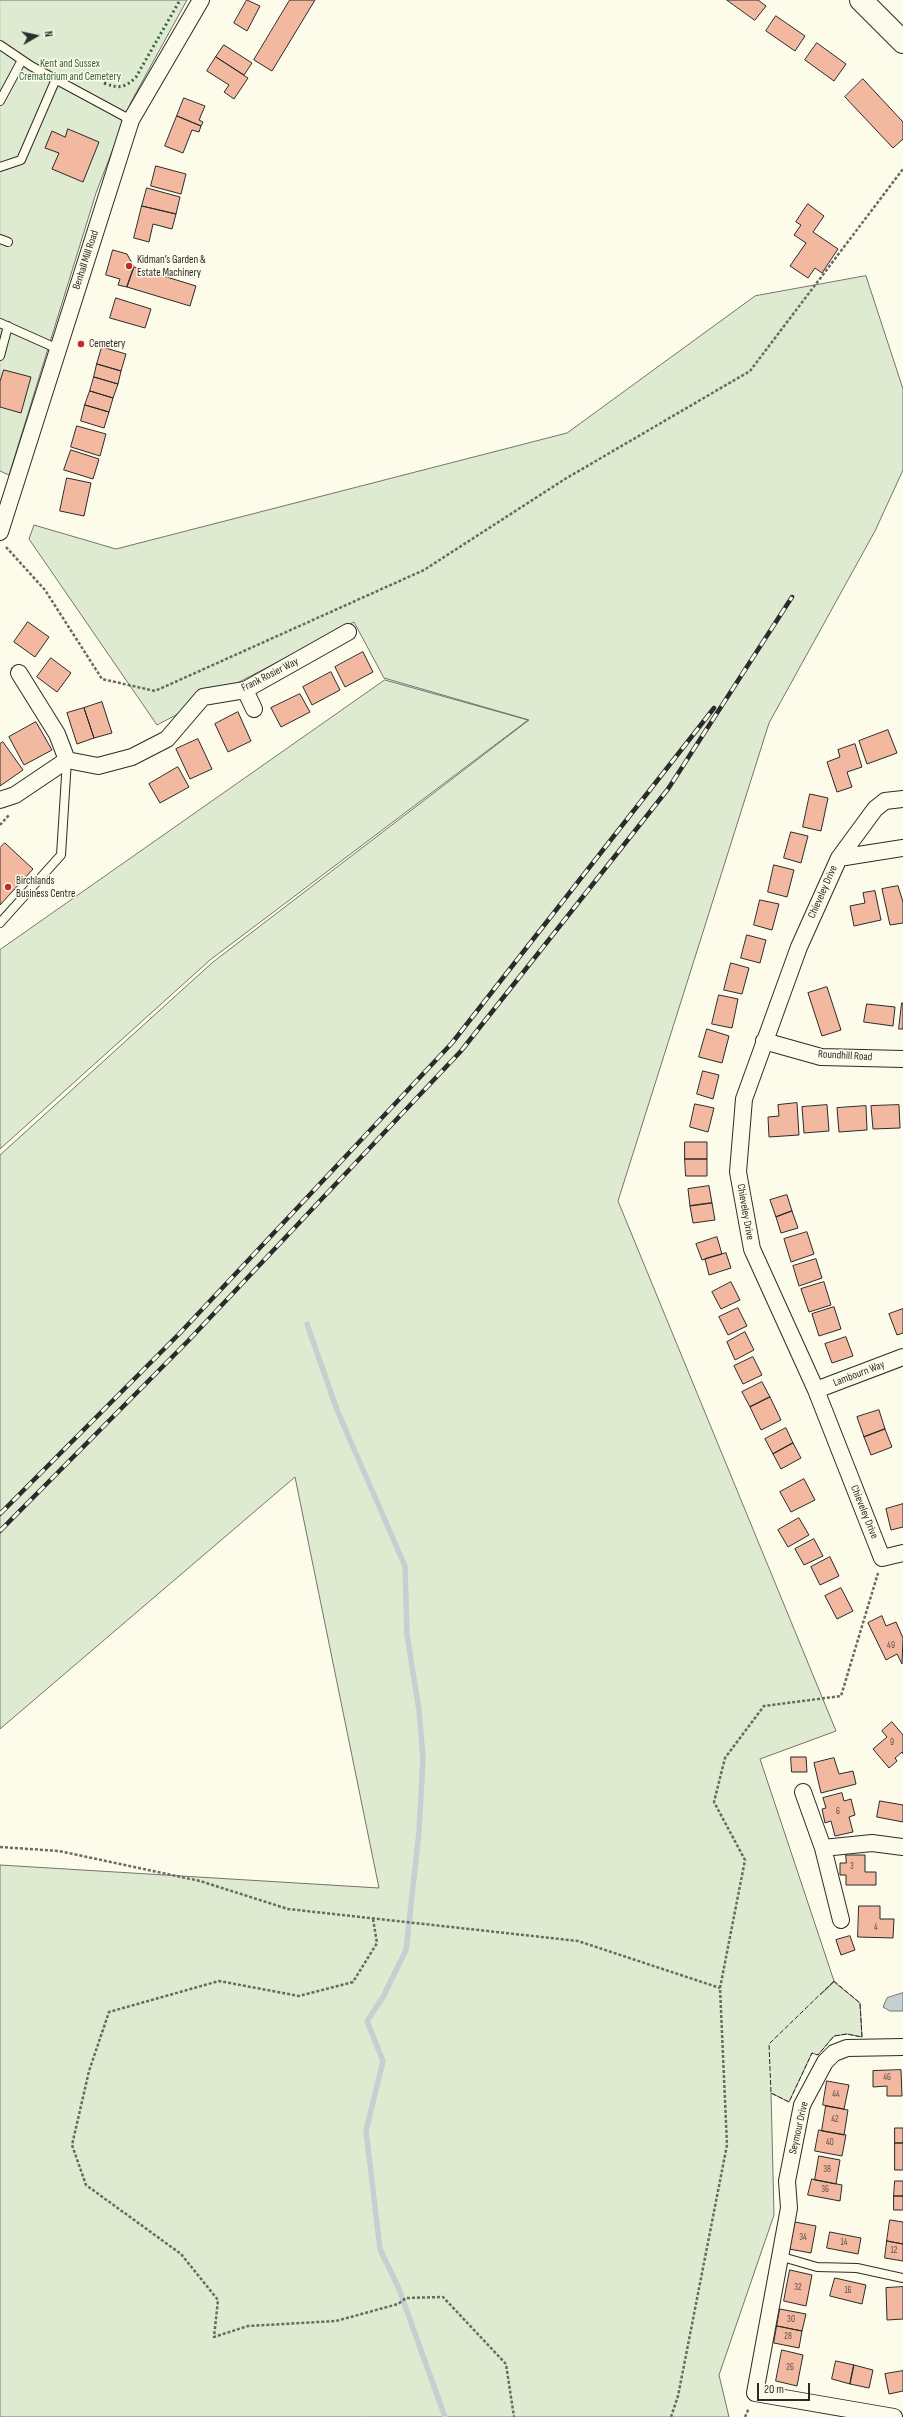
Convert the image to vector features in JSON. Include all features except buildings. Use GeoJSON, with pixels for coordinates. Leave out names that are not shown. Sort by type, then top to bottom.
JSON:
{"type":"FeatureCollection","features":[{"type":"Feature","properties":{"kind":"street","name":"Benhall Mill Road"},"geometry":{"type":"LineString","coordinates":[[2,539],[58,349],[131,120],[201,0]]}},
{"type":"Feature","properties":{"kind":"street"},"geometry":{"type":"LineString","coordinates":[[861,0],[901,34]]}},
{"type":"Feature","properties":{"kind":"street","name":"Frank Rosier Way"},"geometry":{"type":"LineString","coordinates":[[67,760],[98,766],[132,757],[167,739],[203,697],[245,690],[348,632]]}},
{"type":"Feature","properties":{"kind":"street"},"geometry":{"type":"LineString","coordinates":[[0,800],[15,795],[67,760],[57,734],[19,673]]}},
{"type":"Feature","properties":{"kind":"street"},"geometry":{"type":"LineString","coordinates":[[245,690],[254,709]]}},
{"type":"Feature","properties":{"kind":"street","name":"Chieveley Drive"},"geometry":{"type":"LineString","coordinates":[[882,1558],[816,1390],[752,1249],[738,1172],[744,1099],[799,947],[838,858],[875,809],[885,801],[903,799]]}},
{"type":"Feature","properties":{"kind":"street","name":"Chieveley Drive"},"geometry":{"type":"LineString","coordinates":[[838,858],[903,848]]}},
{"type":"Feature","properties":{"kind":"street","name":"Roundhill Road"},"geometry":{"type":"LineString","coordinates":[[764,1041],[821,1057],[903,1059]]}},
{"type":"Feature","properties":{"kind":"street","name":"Lambourn Way"},"geometry":{"type":"LineString","coordinates":[[816,1390],[903,1357]]}},
{"type":"Feature","properties":{"kind":"street"},"geometry":{"type":"LineString","coordinates":[[882,1558],[903,1553]]}},
{"type":"Feature","properties":{"kind":"street"},"geometry":{"type":"LineString","coordinates":[[803,1792],[823,1848],[841,1920]]}},
{"type":"Feature","properties":{"kind":"street"},"geometry":{"type":"LineString","coordinates":[[823,1848],[872,1843],[903,1847]]}},
{"type":"Feature","properties":{"kind":"street","name":"Seymour Drive"},"geometry":{"type":"LineString","coordinates":[[894,2417],[755,2392],[789,2208],[787,2181],[802,2104],[825,2062],[834,2053],[847,2048],[903,2047]]}},
{"type":"Feature","properties":{"kind":"lane"},"geometry":{"type":"LineString","coordinates":[[0,45],[22,60],[131,120]]}},
{"type":"Feature","properties":{"kind":"lane"},"geometry":{"type":"LineString","coordinates":[[0,101],[22,60]]}},
{"type":"Feature","properties":{"kind":"lane"},"geometry":{"type":"LineString","coordinates":[[0,167],[21,160],[56,79]]}},
{"type":"Feature","properties":{"kind":"lane"},"geometry":{"type":"LineString","coordinates":[[0,239],[8,242]]}},
{"type":"Feature","properties":{"kind":"lane"},"geometry":{"type":"LineString","coordinates":[[0,323],[58,349]]}},
{"type":"Feature","properties":{"kind":"lane"},"geometry":{"type":"LineString","coordinates":[[0,356],[8,326]]}},
{"type":"Feature","properties":{"kind":"lane"},"geometry":{"type":"LineString","coordinates":[[0,923],[61,855],[67,760]]}},
{"type":"Feature","properties":{"kind":"lane"},"geometry":{"type":"LineString","coordinates":[[780,2256],[816,2267],[857,2268],[903,2278]]}},
{"type":"Feature","properties":{"kind":"path"},"geometry":{"type":"LineString","coordinates":[[2,539],[45,590],[102,679],[155,691],[424,570],[565,479],[750,371],[903,169]]}},
{"type":"Feature","properties":{"kind":"path"},"geometry":{"type":"LineString","coordinates":[[671,2417],[678,2396],[727,2145],[720,1988],[745,1860],[714,1802],[725,1758],[764,1706],[841,1696],[882,1558]]}},
{"type":"Feature","properties":{"kind":"path"},"geometry":{"type":"LineString","coordinates":[[0,1847],[59,1851],[192,1879],[288,1909],[578,1941],[720,1988]]}},
{"type":"Feature","properties":{"kind":"path"},"geometry":{"type":"LineString","coordinates":[[373,1919],[377,1943],[354,1982],[300,1996],[219,1981],[110,2012],[89,2071],[72,2145],[86,2184],[181,2254],[218,2300],[214,2337],[248,2326],[336,2321],[398,2304],[406,2298],[442,2297],[506,2364],[514,2417]]}},
{"type":"Feature","properties":{"kind":"green space","name":"Kent and Sussex Crematorium and Cemetery"},"geometry":{"type":"Polygon","coordinates":[[[0,0],[187,0],[131,102],[96,193],[9,475],[0,471],[0,0]]]}},
{"type":"Feature","properties":{"kind":"green space"},"geometry":{"type":"Polygon","coordinates":[[[866,276],[903,389],[903,470],[875,531],[769,723],[618,1201],[836,1731],[760,1759],[834,1981],[820,1995],[834,1982],[860,2003],[862,2037],[847,2034],[834,2036],[818,2055],[812,2053],[789,2102],[771,2093],[774,2215],[719,2375],[729,2417],[0,2417],[0,1865],[379,1888],[295,1477],[0,1729],[0,1155],[213,962],[529,720],[384,678],[354,622],[157,725],[29,539],[34,525],[116,549],[567,433],[755,296],[866,276]]]}},
{"type":"Feature","properties":{"kind":"green space"},"geometry":{"type":"Polygon","coordinates":[[[385,680],[528,720],[210,960],[0,1149],[0,950],[385,680]]]}},
{"type":"Feature","properties":{"kind":"shaded area"},"geometry":{"type":"Polygon","coordinates":[[[903,1993],[903,2011],[890,2011],[883,2007],[887,1998],[903,1993]]]}},
{"type":"Feature","properties":{"kind":"waterway"},"geometry":{"type":"LineString","coordinates":[[307,1324],[337,1410],[405,1566],[407,1635],[419,1710],[423,1758],[419,1832],[406,1950],[383,1997],[367,2021],[383,2061],[366,2131],[380,2249],[399,2289],[445,2417]]}},
{"type":"Feature","properties":{"kind":"railway"},"geometry":{"type":"LineString","coordinates":[[0,1531],[188,1341],[461,1051],[668,789],[792,597]]}},
{"type":"Feature","properties":{"kind":"railway"},"geometry":{"type":"LineString","coordinates":[[0,1514],[180,1333],[452,1043],[714,708]]}},
{"type":"Feature","properties":{"kind":"hedge"},"geometry":{"type":"LineString","coordinates":[[104,83],[118,87],[125,85],[136,77],[180,0]]}},
{"type":"Feature","properties":{"kind":"fence"},"geometry":{"type":"LineString","coordinates":[[834,1981],[860,2003],[862,2037],[847,2034],[834,2036],[818,2055],[812,2053],[789,2102],[771,2093],[769,2044],[834,1981]]}},
{"type":"Feature","properties":{"kind":"place","name":"Kidman’s Garden & Estate Machinery"},"geometry":{"type":"Point","coordinates":[129,266]}},
{"type":"Feature","properties":{"kind":"place","name":"Cemetery"},"geometry":{"type":"Point","coordinates":[81,344]}},
{"type":"Feature","properties":{"kind":"place","name":"Birchlands Business Centre"},"geometry":{"type":"Point","coordinates":[8,887]}}]}
